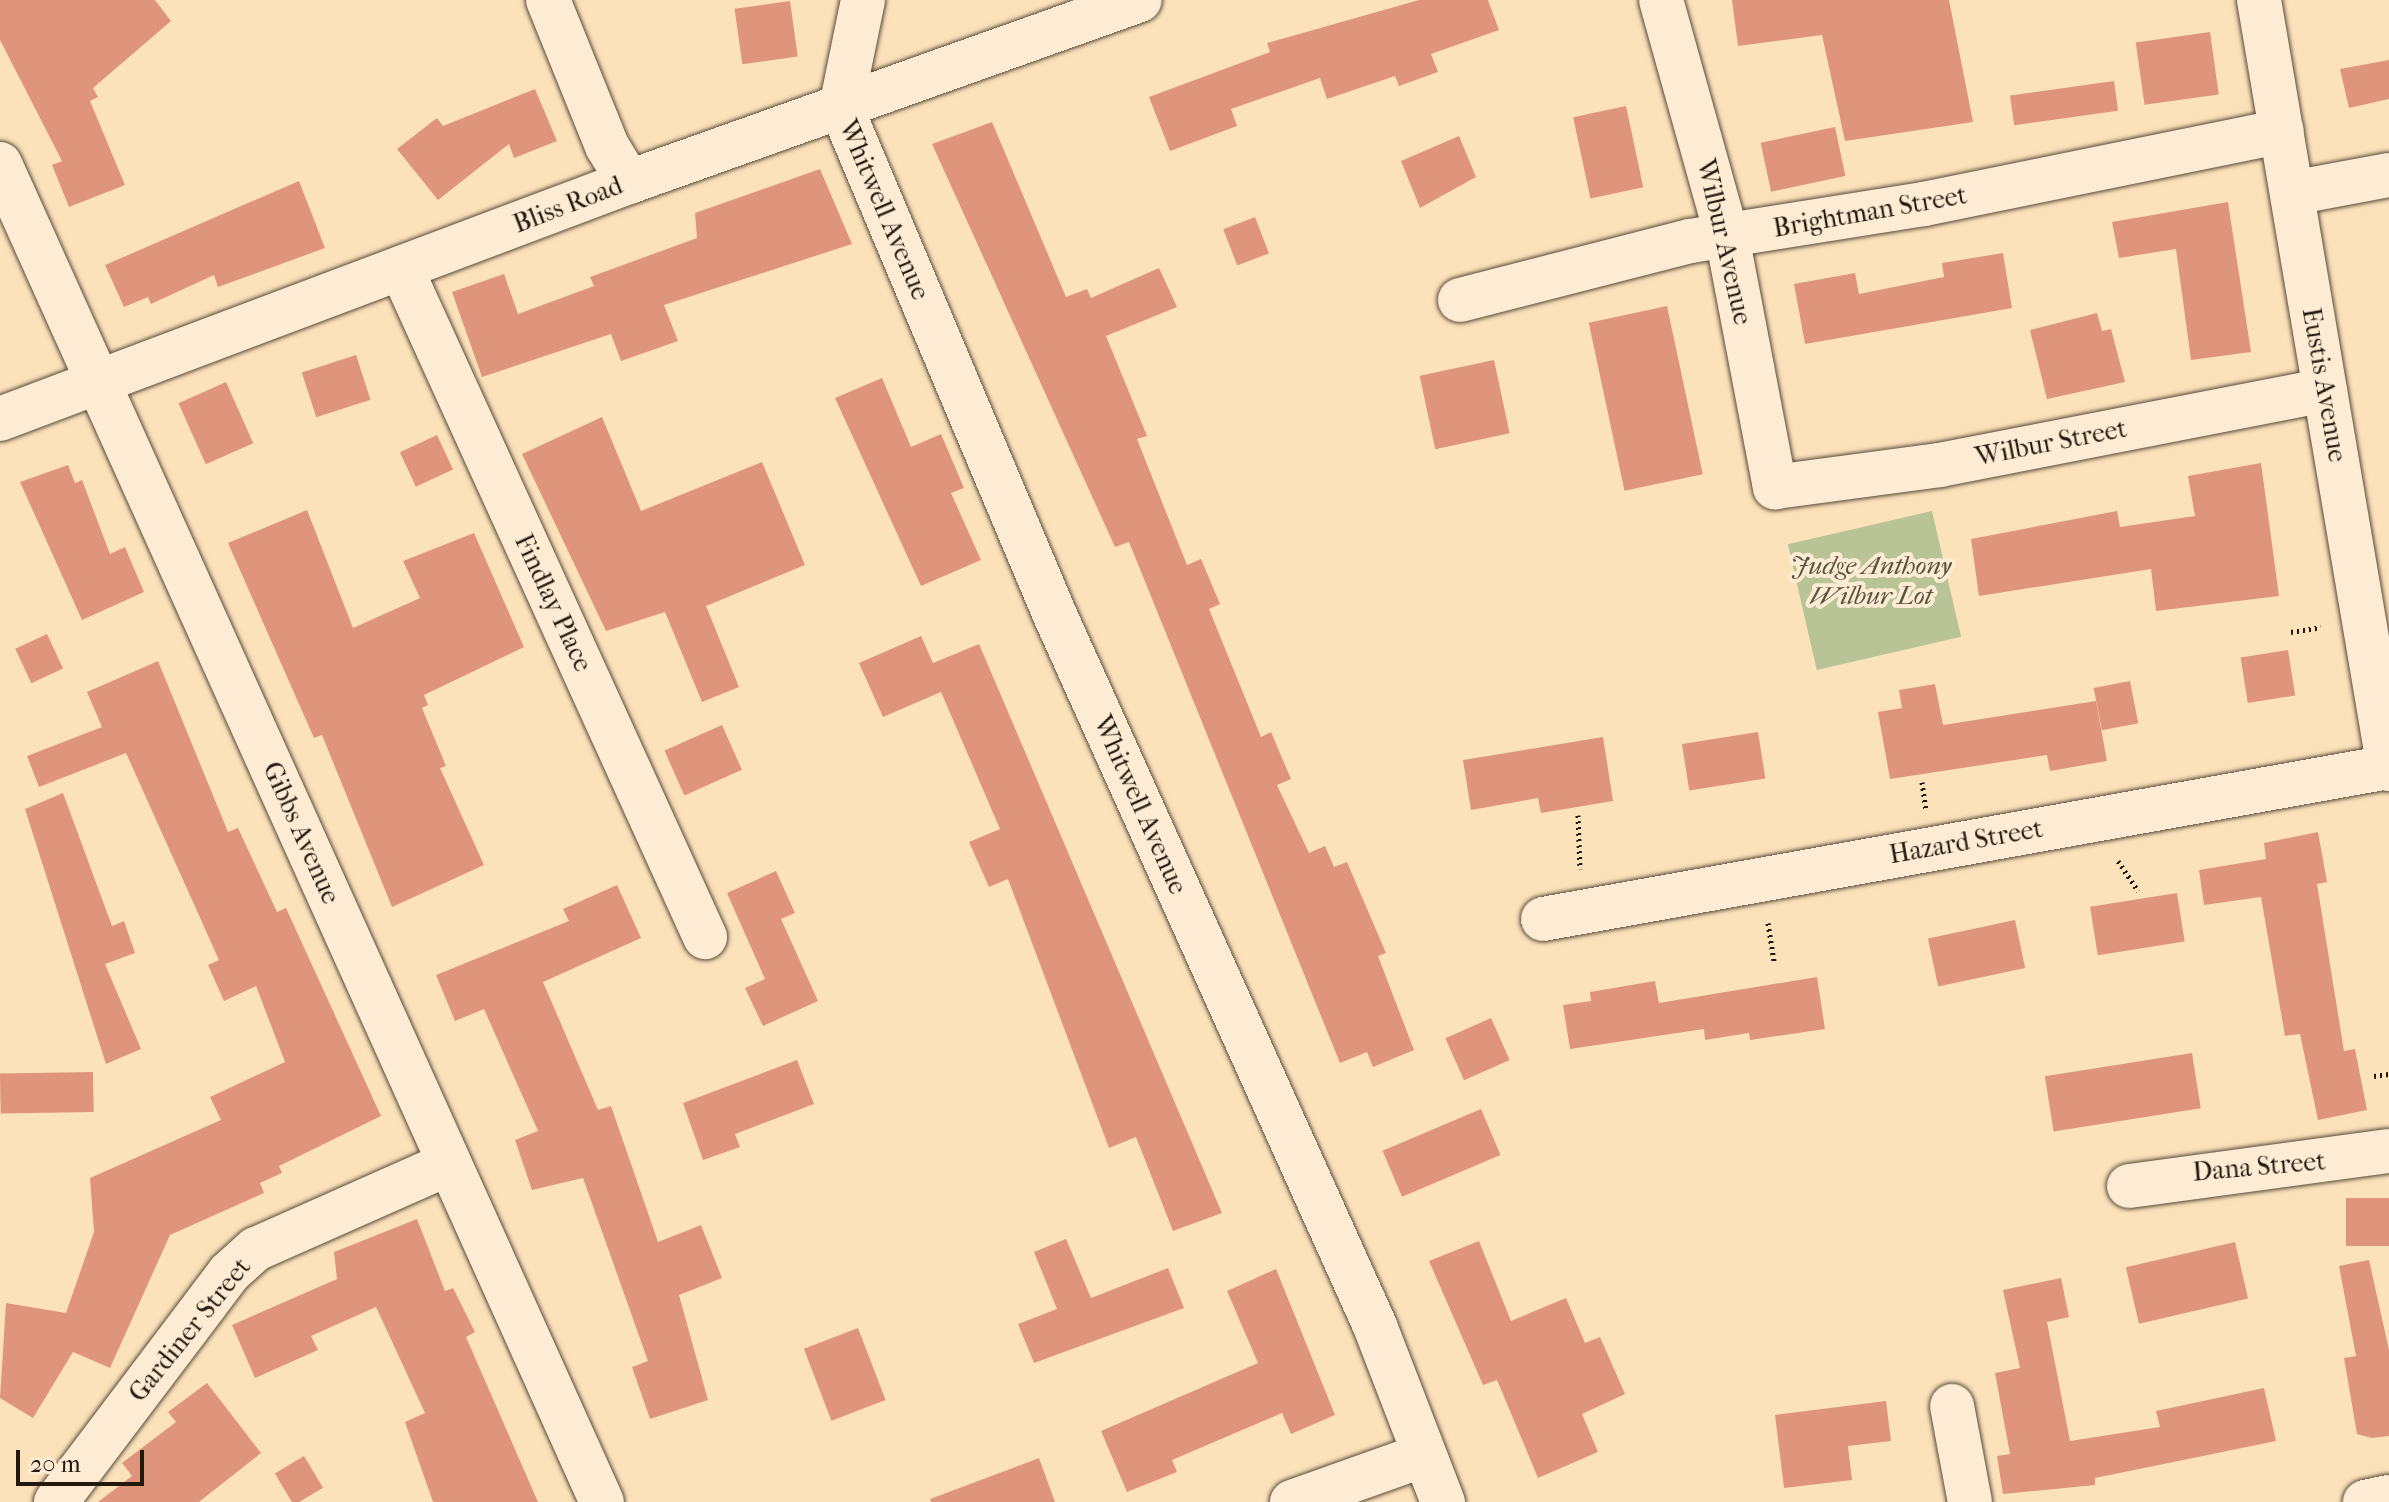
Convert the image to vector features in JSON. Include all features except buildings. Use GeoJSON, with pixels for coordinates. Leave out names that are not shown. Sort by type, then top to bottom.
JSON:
{"type":"FeatureCollection","features":[{"type":"Feature","properties":{"kind":"street"},"geometry":{"type":"LineString","coordinates":[[548,0],[607,146],[629,182]]}},
{"type":"Feature","properties":{"kind":"street"},"geometry":{"type":"LineString","coordinates":[[841,107],[863,0]]}},
{"type":"Feature","properties":{"kind":"street","name":"Bliss Road"},"geometry":{"type":"LineString","coordinates":[[0,419],[629,182],[1140,0]]}},
{"type":"Feature","properties":{"kind":"street","name":"Wilbur Avenue"},"geometry":{"type":"LineString","coordinates":[[1661,0],[1727,236],[1775,487]]}},
{"type":"Feature","properties":{"kind":"street","name":"Eustis Avenue"},"geometry":{"type":"LineString","coordinates":[[2259,0],[2325,390],[2378,641],[2389,768]]}},
{"type":"Feature","properties":{"kind":"street","name":"Whitwell Avenue"},"geometry":{"type":"LineString","coordinates":[[841,107],[1054,613],[1375,1326],[1443,1502]]}},
{"type":"Feature","properties":{"kind":"street","name":"Brightman Street"},"geometry":{"type":"LineString","coordinates":[[1460,300],[1727,236],[2282,131]]}},
{"type":"Feature","properties":{"kind":"street","name":"Gibbs Avenue"},"geometry":{"type":"LineString","coordinates":[[0,164],[602,1502]]}},
{"type":"Feature","properties":{"kind":"street"},"geometry":{"type":"LineString","coordinates":[[2292,193],[2389,175]]}},
{"type":"Feature","properties":{"kind":"street","name":"Findlay Place"},"geometry":{"type":"LineString","coordinates":[[401,268],[705,937]]}},
{"type":"Feature","properties":{"kind":"street","name":"Wilbur Street"},"geometry":{"type":"LineString","coordinates":[[1775,487],[1940,465],[2325,390]]}},
{"type":"Feature","properties":{"kind":"street","name":"Hazard Street"},"geometry":{"type":"LineString","coordinates":[[1543,919],[2389,768]]}},
{"type":"Feature","properties":{"kind":"street","name":"Dana Street"},"geometry":{"type":"LineString","coordinates":[[2129,1186],[2389,1151]]}},
{"type":"Feature","properties":{"kind":"street","name":"Gardiner Street"},"geometry":{"type":"LineString","coordinates":[[56,1502],[229,1273],[256,1249],[448,1164]]}},
{"type":"Feature","properties":{"kind":"street"},"geometry":{"type":"LineString","coordinates":[[1952,1406],[1970,1502]]}},
{"type":"Feature","properties":{"kind":"street"},"geometry":{"type":"LineString","coordinates":[[1292,1502],[1424,1455]]}},
{"type":"Feature","properties":{"kind":"street"},"geometry":{"type":"LineString","coordinates":[[2365,1502],[2389,1497]]}},
{"type":"Feature","properties":{"kind":"path"},"geometry":{"type":"LineString","coordinates":[[2109,856],[2138,891]]}},
{"type":"Feature","properties":{"kind":"path"},"geometry":{"type":"LineString","coordinates":[[2374,1076],[2389,1074]]}},
{"type":"Feature","properties":{"kind":"green space","name":"Judge Anthony Wilbur Lot"},"geometry":{"type":"Polygon","coordinates":[[[1932,511],[1961,637],[1817,670],[1788,544],[1932,511]]]}}]}
